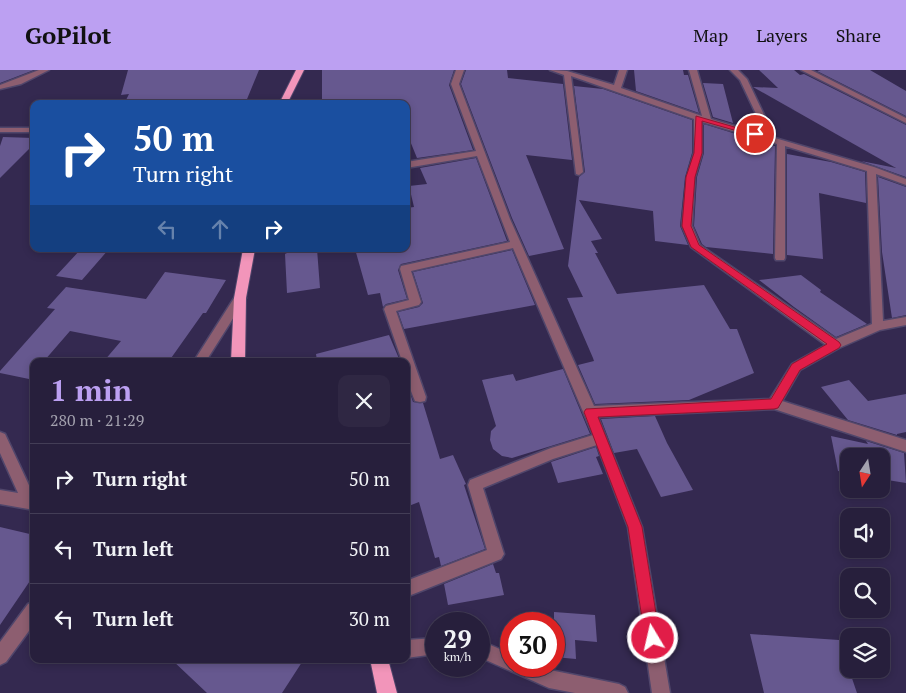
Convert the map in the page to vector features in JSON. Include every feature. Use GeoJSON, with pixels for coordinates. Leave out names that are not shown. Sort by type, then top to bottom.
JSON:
{"type":"FeatureCollection","features":[{"type":"Feature","properties":{"kind":"highway"},"geometry":{"type":"LineString","coordinates":[[285,100],[300,70]]}},
{"type":"Feature","properties":{"kind":"highway"},"geometry":{"type":"LineString","coordinates":[[238,358],[240,298],[248,252]]}},
{"type":"Feature","properties":{"kind":"highway"},"geometry":{"type":"LineString","coordinates":[[381,663],[387,693]]}},
{"type":"Feature","properties":{"kind":"street"},"geometry":{"type":"LineString","coordinates":[[0,87],[18,82],[45,70]]}},
{"type":"Feature","properties":{"kind":"street"},"geometry":{"type":"LineString","coordinates":[[460,70],[455,84],[505,219],[518,244],[601,438],[635,527],[661,693]]}},
{"type":"Feature","properties":{"kind":"street"},"geometry":{"type":"LineString","coordinates":[[554,70],[617,88],[703,119],[871,169],[906,182]]}},
{"type":"Feature","properties":{"kind":"street"},"geometry":{"type":"LineString","coordinates":[[617,88],[623,70]]}},
{"type":"Feature","properties":{"kind":"street"},"geometry":{"type":"LineString","coordinates":[[693,70],[703,119],[698,153],[690,177],[686,226],[696,247],[835,345]]}},
{"type":"Feature","properties":{"kind":"street"},"geometry":{"type":"LineString","coordinates":[[734,70],[743,79],[776,140],[780,258]]}},
{"type":"Feature","properties":{"kind":"street"},"geometry":{"type":"LineString","coordinates":[[805,70],[906,121]]}},
{"type":"Feature","properties":{"kind":"street"},"geometry":{"type":"LineString","coordinates":[[566,73],[579,172]]}},
{"type":"Feature","properties":{"kind":"street"},"geometry":{"type":"LineString","coordinates":[[0,130],[30,130]]}},
{"type":"Feature","properties":{"kind":"street"},"geometry":{"type":"LineString","coordinates":[[410,164],[482,154]]}},
{"type":"Feature","properties":{"kind":"street"},"geometry":{"type":"LineString","coordinates":[[871,169],[878,326]]}},
{"type":"Feature","properties":{"kind":"street"},"geometry":{"type":"LineString","coordinates":[[407,358],[390,309],[415,302],[405,269],[518,244]]}},
{"type":"Feature","properties":{"kind":"street"},"geometry":{"type":"LineString","coordinates":[[202,358],[240,298]]}},
{"type":"Feature","properties":{"kind":"street"},"geometry":{"type":"LineString","coordinates":[[774,404],[796,367],[835,345],[878,326],[906,321]]}},
{"type":"Feature","properties":{"kind":"street"},"geometry":{"type":"LineString","coordinates":[[410,368],[420,397]]}},
{"type":"Feature","properties":{"kind":"street"},"geometry":{"type":"LineString","coordinates":[[590,412],[774,404],[906,446]]}},
{"type":"Feature","properties":{"kind":"street"},"geometry":{"type":"LineString","coordinates":[[0,438],[30,498]]}},
{"type":"Feature","properties":{"kind":"street"},"geometry":{"type":"LineString","coordinates":[[410,587],[496,554],[475,484],[551,454],[601,438]]}},
{"type":"Feature","properties":{"kind":"street"},"geometry":{"type":"LineString","coordinates":[[0,497],[30,502]]}},
{"type":"Feature","properties":{"kind":"street"},"geometry":{"type":"LineString","coordinates":[[0,656],[30,615]]}},
{"type":"Feature","properties":{"kind":"street"},"geometry":{"type":"LineString","coordinates":[[410,649],[425,647]]}},
{"type":"Feature","properties":{"kind":"street"},"geometry":{"type":"LineString","coordinates":[[545,677],[619,693]]}},
{"type":"Feature","properties":{"kind":"building"},"geometry":{"type":"Polygon","coordinates":[[[0,70],[34,70],[0,83],[0,70]]]}},
{"type":"Feature","properties":{"kind":"building"},"geometry":{"type":"Polygon","coordinates":[[[128,70],[259,70],[247,100],[126,100],[129,94],[121,95],[128,70]]]}},
{"type":"Feature","properties":{"kind":"building"},"geometry":{"type":"Polygon","coordinates":[[[322,70],[454,70],[449,85],[473,150],[417,158],[410,141],[410,100],[322,100],[322,70]]]}},
{"type":"Feature","properties":{"kind":"building"},"geometry":{"type":"Polygon","coordinates":[[[466,70],[507,70],[508,78],[563,84],[572,160],[526,155],[564,249],[529,256],[512,218],[461,84],[466,70]]]}},
{"type":"Feature","properties":{"kind":"building"},"geometry":{"type":"Polygon","coordinates":[[[634,70],[683,70],[684,75],[688,75],[699,113],[636,91],[634,70]]]}},
{"type":"Feature","properties":{"kind":"building"},"geometry":{"type":"Polygon","coordinates":[[[759,70],[794,70],[800,75],[804,74],[906,125],[906,177],[861,161],[896,168],[753,87],[778,88],[759,70]]]}},
{"type":"Feature","properties":{"kind":"building"},"geometry":{"type":"Polygon","coordinates":[[[870,70],[906,91],[906,116],[817,71],[870,70]]]}},
{"type":"Feature","properties":{"kind":"building"},"geometry":{"type":"Polygon","coordinates":[[[703,83],[723,84],[733,123],[713,117],[703,83]]]}},
{"type":"Feature","properties":{"kind":"building"},"geometry":{"type":"Polygon","coordinates":[[[574,86],[603,89],[692,120],[692,153],[685,177],[680,226],[688,245],[655,241],[653,211],[579,200],[602,239],[591,241],[598,253],[595,253],[617,294],[704,285],[730,329],[737,329],[754,373],[689,400],[595,404],[578,365],[594,361],[567,298],[583,297],[568,266],[579,177],[585,172],[574,86]]]}},
{"type":"Feature","properties":{"kind":"building"},"geometry":{"type":"Polygon","coordinates":[[[704,124],[736,134],[737,139],[775,146],[773,254],[706,247],[702,244],[694,226],[697,177],[704,153],[704,124]]]}},
{"type":"Feature","properties":{"kind":"building"},"geometry":{"type":"Polygon","coordinates":[[[3,137],[30,138],[30,148],[0,178],[0,146],[3,137]]]}},
{"type":"Feature","properties":{"kind":"building"},"geometry":{"type":"Polygon","coordinates":[[[787,154],[831,162],[865,172],[866,203],[819,193],[823,259],[787,255],[787,154]]]}},
{"type":"Feature","properties":{"kind":"building"},"geometry":{"type":"Polygon","coordinates":[[[476,158],[507,241],[401,264],[398,270],[407,299],[386,304],[383,307],[380,293],[368,295],[356,252],[410,252],[410,208],[414,207],[410,186],[427,184],[420,168],[476,158]]]}},
{"type":"Feature","properties":{"kind":"building"},"geometry":{"type":"Polygon","coordinates":[[[878,177],[906,187],[906,315],[892,318],[882,252],[878,177]]]}},
{"type":"Feature","properties":{"kind":"building"},"geometry":{"type":"Polygon","coordinates":[[[512,250],[535,305],[404,329],[398,312],[419,307],[423,303],[413,272],[512,250]]]}},
{"type":"Feature","properties":{"kind":"building"},"geometry":{"type":"Polygon","coordinates":[[[78,252],[106,252],[82,280],[56,276],[78,252]]]}},
{"type":"Feature","properties":{"kind":"building"},"geometry":{"type":"Polygon","coordinates":[[[317,252],[320,288],[287,293],[285,254],[317,252]]]}},
{"type":"Feature","properties":{"kind":"building"},"geometry":{"type":"Polygon","coordinates":[[[165,272],[226,280],[206,313],[203,313],[171,358],[107,358],[121,341],[70,331],[47,358],[30,358],[29,379],[0,373],[55,309],[47,308],[66,287],[146,299],[165,272]]]}},
{"type":"Feature","properties":{"kind":"building"},"geometry":{"type":"Polygon","coordinates":[[[801,275],[821,290],[820,292],[867,324],[836,337],[759,280],[801,275]]]}},
{"type":"Feature","properties":{"kind":"building"},"geometry":{"type":"Polygon","coordinates":[[[389,335],[399,358],[317,358],[316,354],[389,335]]]}},
{"type":"Feature","properties":{"kind":"building"},"geometry":{"type":"Polygon","coordinates":[[[563,369],[590,434],[512,458],[502,456],[493,449],[490,440],[491,431],[496,426],[482,380],[513,374],[516,381],[563,369]]]}},
{"type":"Feature","properties":{"kind":"building"},"geometry":{"type":"Polygon","coordinates":[[[849,380],[868,401],[906,394],[906,432],[897,435],[848,420],[821,387],[849,380]]]}},
{"type":"Feature","properties":{"kind":"building"},"geometry":{"type":"Polygon","coordinates":[[[410,393],[413,402],[423,403],[440,459],[453,455],[466,484],[464,485],[485,549],[441,566],[439,557],[435,558],[419,502],[410,505],[410,393]]]}},
{"type":"Feature","properties":{"kind":"building"},"geometry":{"type":"Polygon","coordinates":[[[655,416],[667,443],[693,490],[661,497],[637,449],[614,453],[601,419],[655,416]]]}},
{"type":"Feature","properties":{"kind":"building"},"geometry":{"type":"Polygon","coordinates":[[[831,436],[868,444],[866,441],[888,448],[840,448],[840,471],[838,471],[831,436]]]}},
{"type":"Feature","properties":{"kind":"building"},"geometry":{"type":"Polygon","coordinates":[[[596,447],[599,456],[596,457],[603,474],[558,483],[551,462],[596,447]]]}},
{"type":"Feature","properties":{"kind":"building"},"geometry":{"type":"Polygon","coordinates":[[[890,449],[904,453],[906,483],[890,480],[890,449]]]}},
{"type":"Feature","properties":{"kind":"building"},"geometry":{"type":"Polygon","coordinates":[[[0,527],[30,534],[30,581],[0,625],[0,527]]]}},
{"type":"Feature","properties":{"kind":"building"},"geometry":{"type":"Polygon","coordinates":[[[493,564],[496,573],[499,573],[504,595],[448,605],[444,584],[493,564]]]}},
{"type":"Feature","properties":{"kind":"building"},"geometry":{"type":"Polygon","coordinates":[[[565,613],[595,615],[597,642],[575,640],[576,659],[565,658],[565,613]]]}},
{"type":"Feature","properties":{"kind":"building"},"geometry":{"type":"Polygon","coordinates":[[[750,634],[839,640],[840,678],[852,678],[857,693],[764,693],[750,634]]]}},
{"type":"Feature","properties":{"kind":"building"},"geometry":{"type":"Polygon","coordinates":[[[175,663],[301,663],[282,693],[207,693],[175,663]]]}},
{"type":"Feature","properties":{"kind":"route"},"geometry":{"type":"LineString","coordinates":[[653,638],[635,527],[590,412],[774,404],[796,367],[835,345],[696,247],[686,226],[690,177],[698,153],[698,118],[755,134]]}}]}
